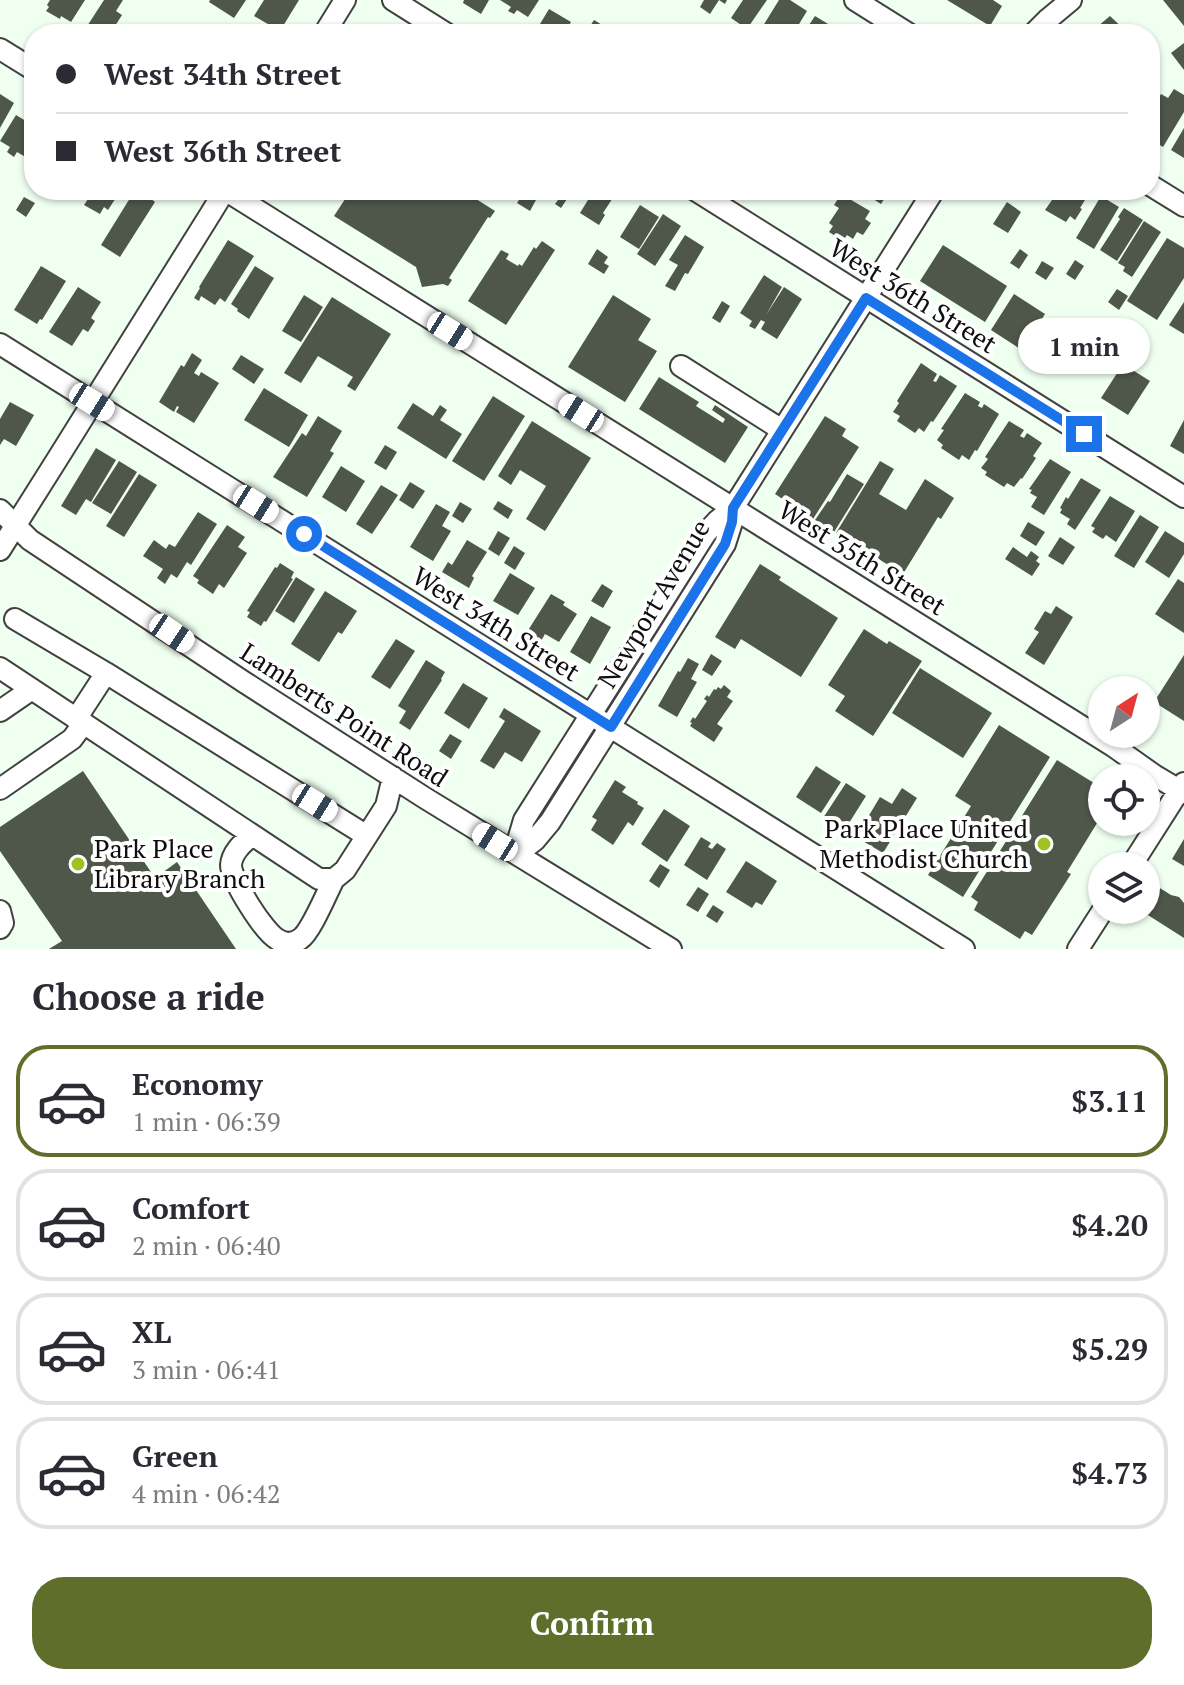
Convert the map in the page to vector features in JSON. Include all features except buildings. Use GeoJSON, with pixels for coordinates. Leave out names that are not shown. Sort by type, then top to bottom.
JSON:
{"type":"FeatureCollection","features":[{"type":"Feature","properties":{"kind":"street"},"geometry":{"type":"LineString","coordinates":[[330,24],[345,0]]}},
{"type":"Feature","properties":{"kind":"street"},"geometry":{"type":"LineString","coordinates":[[393,0],[431,24]]}},
{"type":"Feature","properties":{"kind":"street"},"geometry":{"type":"LineString","coordinates":[[855,0],[893,24]]}},
{"type":"Feature","properties":{"kind":"street"},"geometry":{"type":"LineString","coordinates":[[1043,24],[1071,0]]}},
{"type":"Feature","properties":{"kind":"street"},"geometry":{"type":"LineString","coordinates":[[0,49],[24,64]]}},
{"type":"Feature","properties":{"kind":"street"},"geometry":{"type":"LineString","coordinates":[[1160,191],[1184,206]]}},
{"type":"Feature","properties":{"kind":"street"},"geometry":{"type":"LineString","coordinates":[[0,550],[219,200]]}},
{"type":"Feature","properties":{"kind":"street","name":"West 35th Street"},"geometry":{"type":"LineString","coordinates":[[241,200],[1100,738],[1154,775],[1182,789]]}},
{"type":"Feature","properties":{"kind":"street","name":"West 36th Street"},"geometry":{"type":"LineString","coordinates":[[711,200],[1184,497]]}},
{"type":"Feature","properties":{"kind":"street","name":"Newport Avenue"},"geometry":{"type":"LineString","coordinates":[[517,854],[524,820],[706,533],[733,508],[928,200]]}},
{"type":"Feature","properties":{"kind":"street","name":"West 34th Street"},"geometry":{"type":"LineString","coordinates":[[0,344],[591,714],[953,946]]}},
{"type":"Feature","properties":{"kind":"street"},"geometry":{"type":"LineString","coordinates":[[681,366],[782,430]]}},
{"type":"Feature","properties":{"kind":"street","name":"Newport Avenue"},"geometry":{"type":"LineString","coordinates":[[517,854],[535,840],[550,822],[611,727],[725,544],[733,508]]}},
{"type":"Feature","properties":{"kind":"street","name":"Lamberts Point Road"},"geometry":{"type":"LineString","coordinates":[[0,510],[30,540],[244,682],[671,949]]}},
{"type":"Feature","properties":{"kind":"street"},"geometry":{"type":"LineString","coordinates":[[15,619],[367,836]]}},
{"type":"Feature","properties":{"kind":"street"},"geometry":{"type":"LineString","coordinates":[[0,668],[319,879],[334,879]]}},
{"type":"Feature","properties":{"kind":"street"},"geometry":{"type":"LineString","coordinates":[[0,789],[72,739],[106,673]]}},
{"type":"Feature","properties":{"kind":"street"},"geometry":{"type":"LineString","coordinates":[[0,711],[32,689]]}},
{"type":"Feature","properties":{"kind":"street"},"geometry":{"type":"LineString","coordinates":[[252,835],[238,848],[231,863],[233,878],[267,932],[280,942],[291,943],[303,938],[309,930],[334,879],[345,870],[386,806],[393,777]]}},
{"type":"Feature","properties":{"kind":"street"},"geometry":{"type":"LineString","coordinates":[[1140,852],[1182,789]]}},
{"type":"Feature","properties":{"kind":"street"},"geometry":{"type":"LineString","coordinates":[[0,911],[3,923],[0,928]]}},
{"type":"Feature","properties":{"kind":"street"},"geometry":{"type":"LineString","coordinates":[[1078,949],[1094,924]]}},
{"type":"Feature","properties":{"kind":"place","name":"Park Place United Methodist Church"},"geometry":{"type":"Point","coordinates":[1044,844]}},
{"type":"Feature","properties":{"kind":"place","name":"Park Place Library Branch"},"geometry":{"type":"Point","coordinates":[78,864]}},
{"type":"Feature","properties":{"kind":"route"},"geometry":{"type":"LineString","coordinates":[[304,534],[611,727],[725,544],[733,508],[866,298],[1084,434]]}}]}
